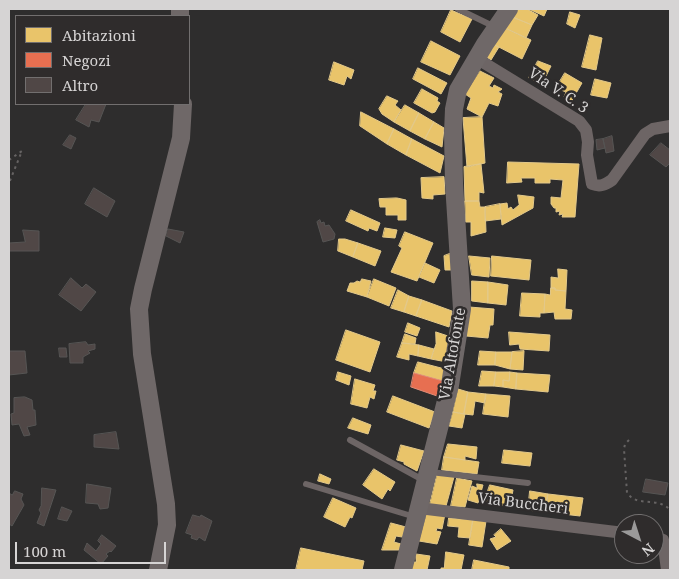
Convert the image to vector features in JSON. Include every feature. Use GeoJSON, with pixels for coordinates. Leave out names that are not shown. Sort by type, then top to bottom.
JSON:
{"type":"FeatureCollection","features":[{"type":"Feature","properties":{"kind":"main road","name":"Via Altofonte"},"geometry":{"type":"LineString","coordinates":[[403,570],[450,385],[462,309],[454,183],[454,109],[458,90],[509,9]]}},
{"type":"Feature","properties":{"kind":"main road"},"geometry":{"type":"LineString","coordinates":[[158,570],[167,525],[166,504],[142,354],[140,309],[143,289],[181,138],[184,105]]}},
{"type":"Feature","properties":{"kind":"street","name":"Via V. C. 3"},"geometry":{"type":"LineString","coordinates":[[481,51],[578,121],[586,130],[588,142],[587,155],[592,184],[598,186],[606,185],[612,180],[645,134],[670,126]]}},
{"type":"Feature","properties":{"kind":"street","name":"Via Buccheri"},"geometry":{"type":"LineString","coordinates":[[417,513],[614,531]]}},
{"type":"Feature","properties":{"kind":"street"},"geometry":{"type":"LineString","coordinates":[[664,552],[667,570]]}},
{"type":"Feature","properties":{"kind":"lane"},"geometry":{"type":"LineString","coordinates":[[458,9],[496,28]]}},
{"type":"Feature","properties":{"kind":"lane"},"geometry":{"type":"LineString","coordinates":[[350,440],[428,477],[528,483]]}},
{"type":"Feature","properties":{"kind":"lane"},"geometry":{"type":"LineString","coordinates":[[306,484],[417,513]]}},
{"type":"Feature","properties":{"kind":"path"},"geometry":{"type":"LineString","coordinates":[[9,160],[22,151],[9,183]]}},
{"type":"Feature","properties":{"kind":"path"},"geometry":{"type":"LineString","coordinates":[[629,440],[625,444],[624,450],[627,494],[635,501],[658,503],[670,510]]}},
{"type":"Feature","properties":{"kind":"building: Abitazioni"},"geometry":{"type":"Polygon","coordinates":[[[515,9],[527,9],[538,15],[532,25],[510,16],[515,9]]]}},
{"type":"Feature","properties":{"kind":"building: Abitazioni"},"geometry":{"type":"Polygon","coordinates":[[[532,9],[547,9],[544,16],[532,9]]]}},
{"type":"Feature","properties":{"kind":"building: Abitazioni"},"geometry":{"type":"Polygon","coordinates":[[[451,10],[472,19],[460,42],[441,32],[451,10]]]}},
{"type":"Feature","properties":{"kind":"building: Abitazioni"},"geometry":{"type":"Polygon","coordinates":[[[570,12],[580,15],[575,28],[567,24],[570,12]]]}},
{"type":"Feature","properties":{"kind":"building: Abitazioni"},"geometry":{"type":"Polygon","coordinates":[[[510,16],[532,25],[526,38],[503,27],[510,16]]]}},
{"type":"Feature","properties":{"kind":"building: Abitazioni"},"geometry":{"type":"Polygon","coordinates":[[[503,27],[531,40],[522,59],[493,44],[503,27]]]}},
{"type":"Feature","properties":{"kind":"building: Abitazioni"},"geometry":{"type":"Polygon","coordinates":[[[590,35],[602,38],[596,70],[582,67],[590,35]]]}},
{"type":"Feature","properties":{"kind":"building: Abitazioni"},"geometry":{"type":"Polygon","coordinates":[[[431,41],[460,56],[450,75],[421,62],[431,41]]]}},
{"type":"Feature","properties":{"kind":"building: Abitazioni"},"geometry":{"type":"Polygon","coordinates":[[[493,44],[499,47],[491,60],[485,56],[493,44]]]}},
{"type":"Feature","properties":{"kind":"building: Abitazioni"},"geometry":{"type":"Polygon","coordinates":[[[538,61],[551,66],[542,84],[529,78],[538,61]]]}},
{"type":"Feature","properties":{"kind":"building: Abitazioni"},"geometry":{"type":"Polygon","coordinates":[[[334,62],[354,70],[351,79],[347,76],[344,85],[329,80],[334,62]]]}},
{"type":"Feature","properties":{"kind":"building: Abitazioni"},"geometry":{"type":"Polygon","coordinates":[[[418,68],[447,83],[441,94],[413,79],[418,68]]]}},
{"type":"Feature","properties":{"kind":"building: Abitazioni"},"geometry":{"type":"Polygon","coordinates":[[[480,71],[494,78],[489,86],[493,88],[494,85],[502,89],[498,92],[502,94],[498,106],[489,103],[482,117],[467,109],[471,98],[465,94],[480,71]]]}},
{"type":"Feature","properties":{"kind":"building: Abitazioni"},"geometry":{"type":"Polygon","coordinates":[[[565,73],[582,83],[571,102],[564,97],[566,92],[556,88],[565,73]]]}},
{"type":"Feature","properties":{"kind":"building: Abitazioni"},"geometry":{"type":"Polygon","coordinates":[[[595,79],[611,83],[607,98],[591,95],[595,79]]]}},
{"type":"Feature","properties":{"kind":"building: Abitazioni"},"geometry":{"type":"Polygon","coordinates":[[[422,89],[438,98],[437,101],[440,103],[435,112],[432,113],[414,103],[422,89]]]}},
{"type":"Feature","properties":{"kind":"building: Abitazioni"},"geometry":{"type":"Polygon","coordinates":[[[387,96],[398,101],[395,105],[401,110],[394,122],[382,114],[379,109],[387,96]]]}},
{"type":"Feature","properties":{"kind":"building: Abitazioni"},"geometry":{"type":"Polygon","coordinates":[[[405,105],[419,113],[410,131],[394,122],[405,105]]]}},
{"type":"Feature","properties":{"kind":"building: Abitazioni"},"geometry":{"type":"Polygon","coordinates":[[[361,112],[394,129],[387,144],[360,126],[361,112]]]}},
{"type":"Feature","properties":{"kind":"building: Abitazioni"},"geometry":{"type":"Polygon","coordinates":[[[419,113],[434,122],[425,139],[410,131],[419,113]]]}},
{"type":"Feature","properties":{"kind":"building: Abitazioni"},"geometry":{"type":"Polygon","coordinates":[[[482,117],[485,163],[467,167],[463,118],[482,117]]]}},
{"type":"Feature","properties":{"kind":"building: Abitazioni"},"geometry":{"type":"Polygon","coordinates":[[[434,122],[444,128],[442,147],[425,139],[434,122]]]}},
{"type":"Feature","properties":{"kind":"building: Abitazioni"},"geometry":{"type":"Polygon","coordinates":[[[394,129],[412,139],[406,155],[387,144],[394,129]]]}},
{"type":"Feature","properties":{"kind":"building: Abitazioni"},"geometry":{"type":"Polygon","coordinates":[[[412,139],[444,156],[440,173],[406,155],[412,139]]]}},
{"type":"Feature","properties":{"kind":"building: Abitazioni"},"geometry":{"type":"Polygon","coordinates":[[[508,162],[579,164],[575,217],[562,217],[563,214],[559,215],[560,211],[556,212],[556,208],[551,204],[551,197],[561,198],[563,180],[550,179],[550,183],[535,183],[535,178],[521,178],[522,182],[507,183],[508,162]]]}},
{"type":"Feature","properties":{"kind":"building: Abitazioni"},"geometry":{"type":"Polygon","coordinates":[[[481,164],[484,193],[479,192],[479,201],[465,201],[464,167],[481,164]]]}},
{"type":"Feature","properties":{"kind":"building: Abitazioni"},"geometry":{"type":"Polygon","coordinates":[[[444,177],[445,194],[433,195],[433,199],[422,198],[421,178],[444,177]]]}},
{"type":"Feature","properties":{"kind":"building: Abitazioni"},"geometry":{"type":"Polygon","coordinates":[[[518,195],[534,197],[533,208],[502,225],[500,204],[507,203],[508,209],[511,207],[513,210],[519,205],[518,195]]]}},
{"type":"Feature","properties":{"kind":"building: Abitazioni"},"geometry":{"type":"Polygon","coordinates":[[[397,198],[406,200],[406,220],[398,220],[398,215],[386,215],[386,207],[380,207],[379,199],[397,198]]]}},
{"type":"Feature","properties":{"kind":"building: Abitazioni"},"geometry":{"type":"Polygon","coordinates":[[[465,201],[479,201],[480,207],[485,207],[486,232],[471,236],[471,222],[466,222],[465,201]]]}},
{"type":"Feature","properties":{"kind":"building: Abitazioni"},"geometry":{"type":"Polygon","coordinates":[[[500,204],[501,219],[485,221],[485,207],[500,204]]]}},
{"type":"Feature","properties":{"kind":"building: Abitazioni"},"geometry":{"type":"Polygon","coordinates":[[[351,210],[380,223],[377,231],[369,228],[368,231],[346,221],[351,210]]]}},
{"type":"Feature","properties":{"kind":"building: Abitazioni"},"geometry":{"type":"Polygon","coordinates":[[[385,228],[397,230],[395,238],[383,237],[385,228]]]}},
{"type":"Feature","properties":{"kind":"building: Abitazioni"},"geometry":{"type":"Polygon","coordinates":[[[405,232],[433,243],[417,281],[391,272],[402,248],[399,246],[405,232]]]}},
{"type":"Feature","properties":{"kind":"building: Abitazioni"},"geometry":{"type":"Polygon","coordinates":[[[339,239],[358,243],[353,257],[338,251],[339,239]]]}},
{"type":"Feature","properties":{"kind":"building: Abitazioni"},"geometry":{"type":"Polygon","coordinates":[[[358,243],[381,251],[375,266],[353,257],[358,243]]]}},
{"type":"Feature","properties":{"kind":"building: Abitazioni"},"geometry":{"type":"Polygon","coordinates":[[[452,253],[455,270],[445,270],[444,256],[452,253]]]}},
{"type":"Feature","properties":{"kind":"building: Abitazioni"},"geometry":{"type":"Polygon","coordinates":[[[469,256],[490,258],[489,277],[472,275],[469,256]]]}},
{"type":"Feature","properties":{"kind":"building: Abitazioni"},"geometry":{"type":"Polygon","coordinates":[[[492,256],[531,260],[529,280],[491,276],[492,256]]]}},
{"type":"Feature","properties":{"kind":"building: Abitazioni"},"geometry":{"type":"Polygon","coordinates":[[[425,263],[440,270],[434,283],[419,277],[425,263]]]}},
{"type":"Feature","properties":{"kind":"building: Abitazioni"},"geometry":{"type":"Polygon","coordinates":[[[558,269],[567,270],[566,291],[551,288],[551,277],[558,278],[558,269]]]}},
{"type":"Feature","properties":{"kind":"building: Abitazioni"},"geometry":{"type":"Polygon","coordinates":[[[362,279],[371,281],[367,297],[347,291],[350,283],[360,282],[362,279]]]}},
{"type":"Feature","properties":{"kind":"building: Abitazioni"},"geometry":{"type":"Polygon","coordinates":[[[374,279],[396,288],[389,306],[367,297],[374,279]]]}},
{"type":"Feature","properties":{"kind":"building: Abitazioni"},"geometry":{"type":"Polygon","coordinates":[[[472,281],[488,282],[488,303],[472,301],[472,281]]]}},
{"type":"Feature","properties":{"kind":"building: Abitazioni"},"geometry":{"type":"Polygon","coordinates":[[[488,282],[508,285],[506,305],[488,303],[488,282]]]}},
{"type":"Feature","properties":{"kind":"building: Abitazioni"},"geometry":{"type":"Polygon","coordinates":[[[551,288],[566,291],[565,309],[572,310],[571,319],[555,319],[554,312],[544,313],[545,294],[550,295],[551,288]]]}},
{"type":"Feature","properties":{"kind":"building: Abitazioni"},"geometry":{"type":"Polygon","coordinates":[[[398,290],[409,296],[404,312],[391,308],[398,290]]]}},
{"type":"Feature","properties":{"kind":"building: Abitazioni"},"geometry":{"type":"Polygon","coordinates":[[[522,293],[545,294],[544,313],[540,313],[540,317],[520,316],[522,293]]]}},
{"type":"Feature","properties":{"kind":"building: Abitazioni"},"geometry":{"type":"Polygon","coordinates":[[[409,296],[422,300],[416,316],[404,312],[409,296]]]}},
{"type":"Feature","properties":{"kind":"building: Abitazioni"},"geometry":{"type":"Polygon","coordinates":[[[422,300],[452,311],[449,327],[416,316],[422,300]]]}},
{"type":"Feature","properties":{"kind":"building: Abitazioni"},"geometry":{"type":"Polygon","coordinates":[[[469,307],[494,309],[493,325],[490,325],[488,338],[466,336],[469,307]]]}},
{"type":"Feature","properties":{"kind":"building: Abitazioni"},"geometry":{"type":"Polygon","coordinates":[[[408,323],[420,328],[417,336],[405,332],[408,323]]]}},
{"type":"Feature","properties":{"kind":"building: Abitazioni"},"geometry":{"type":"Polygon","coordinates":[[[346,330],[380,342],[370,372],[336,360],[346,330]]]}},
{"type":"Feature","properties":{"kind":"building: Abitazioni"},"geometry":{"type":"Polygon","coordinates":[[[436,332],[451,337],[447,362],[431,359],[436,344],[436,332]]]}},
{"type":"Feature","properties":{"kind":"building: Abitazioni"},"geometry":{"type":"Polygon","coordinates":[[[509,332],[550,335],[549,351],[520,349],[519,344],[510,345],[509,332]]]}},
{"type":"Feature","properties":{"kind":"building: Abitazioni"},"geometry":{"type":"Polygon","coordinates":[[[405,334],[416,338],[415,344],[402,343],[405,334]]]}},
{"type":"Feature","properties":{"kind":"building: Abitazioni"},"geometry":{"type":"Polygon","coordinates":[[[402,343],[419,345],[418,356],[409,354],[409,360],[397,357],[402,343]]]}},
{"type":"Feature","properties":{"kind":"building: Abitazioni"},"geometry":{"type":"Polygon","coordinates":[[[419,345],[434,349],[431,359],[418,356],[419,345]]]}},
{"type":"Feature","properties":{"kind":"building: Abitazioni"},"geometry":{"type":"Polygon","coordinates":[[[480,351],[496,352],[495,365],[478,365],[480,351]]]}},
{"type":"Feature","properties":{"kind":"building: Abitazioni"},"geometry":{"type":"Polygon","coordinates":[[[524,351],[523,370],[510,369],[512,352],[524,351]]]}},
{"type":"Feature","properties":{"kind":"building: Abitazioni"},"geometry":{"type":"Polygon","coordinates":[[[496,352],[512,352],[510,369],[495,365],[496,352]]]}},
{"type":"Feature","properties":{"kind":"building: Abitazioni"},"geometry":{"type":"Polygon","coordinates":[[[418,362],[445,369],[443,381],[414,373],[418,362]]]}},
{"type":"Feature","properties":{"kind":"building: Abitazioni"},"geometry":{"type":"Polygon","coordinates":[[[482,371],[496,372],[494,386],[479,386],[482,371]]]}},
{"type":"Feature","properties":{"kind":"building: Abitazioni"},"geometry":{"type":"Polygon","coordinates":[[[338,372],[351,376],[349,385],[336,380],[338,372]]]}},
{"type":"Feature","properties":{"kind":"building: Abitazioni"},"geometry":{"type":"Polygon","coordinates":[[[496,372],[510,372],[509,381],[503,380],[503,387],[494,386],[496,372]]]}},
{"type":"Feature","properties":{"kind":"building: Abitazioni"},"geometry":{"type":"Polygon","coordinates":[[[510,372],[517,373],[516,389],[503,387],[503,380],[509,381],[510,372]]]}},
{"type":"Feature","properties":{"kind":"building: Abitazioni"},"geometry":{"type":"Polygon","coordinates":[[[517,373],[550,375],[548,392],[516,389],[517,373]]]}},
{"type":"Feature","properties":{"kind":"building: Abitazioni"},"geometry":{"type":"Polygon","coordinates":[[[355,379],[375,385],[373,391],[376,391],[374,399],[370,397],[367,408],[351,404],[355,379]]]}},
{"type":"Feature","properties":{"kind":"building: Abitazioni"},"geometry":{"type":"Polygon","coordinates":[[[458,389],[468,392],[464,414],[453,412],[458,389]]]}},
{"type":"Feature","properties":{"kind":"building: Abitazioni"},"geometry":{"type":"Polygon","coordinates":[[[468,392],[486,394],[485,403],[475,401],[473,415],[464,414],[468,392]]]}},
{"type":"Feature","properties":{"kind":"building: Abitazioni"},"geometry":{"type":"Polygon","coordinates":[[[486,394],[510,396],[508,417],[483,414],[486,394]]]}},
{"type":"Feature","properties":{"kind":"building: Abitazioni"},"geometry":{"type":"Polygon","coordinates":[[[393,396],[435,412],[429,428],[387,412],[393,396]]]}},
{"type":"Feature","properties":{"kind":"building: Abitazioni"},"geometry":{"type":"Polygon","coordinates":[[[453,412],[465,414],[462,428],[449,426],[453,412]]]}},
{"type":"Feature","properties":{"kind":"building: Abitazioni"},"geometry":{"type":"Polygon","coordinates":[[[353,418],[371,425],[368,434],[348,428],[353,418]]]}},
{"type":"Feature","properties":{"kind":"building: Abitazioni"},"geometry":{"type":"Polygon","coordinates":[[[448,444],[477,447],[476,459],[465,456],[465,460],[444,457],[448,444]]]}},
{"type":"Feature","properties":{"kind":"building: Abitazioni"},"geometry":{"type":"Polygon","coordinates":[[[401,445],[424,451],[417,471],[404,464],[404,462],[397,460],[401,445]]]}},
{"type":"Feature","properties":{"kind":"building: Abitazioni"},"geometry":{"type":"Polygon","coordinates":[[[504,450],[532,453],[530,466],[502,463],[504,450]]]}},
{"type":"Feature","properties":{"kind":"building: Abitazioni"},"geometry":{"type":"Polygon","coordinates":[[[444,457],[479,462],[477,474],[442,470],[444,457]]]}},
{"type":"Feature","properties":{"kind":"building: Abitazioni"},"geometry":{"type":"Polygon","coordinates":[[[374,469],[395,482],[382,499],[363,485],[374,469]]]}},
{"type":"Feature","properties":{"kind":"building: Abitazioni"},"geometry":{"type":"Polygon","coordinates":[[[320,474],[331,479],[329,484],[318,481],[320,474]]]}},
{"type":"Feature","properties":{"kind":"building: Abitazioni"},"geometry":{"type":"Polygon","coordinates":[[[437,475],[454,477],[446,506],[430,504],[437,475]]]}},
{"type":"Feature","properties":{"kind":"building: Abitazioni"},"geometry":{"type":"Polygon","coordinates":[[[457,478],[472,481],[465,507],[451,506],[457,478]]]}},
{"type":"Feature","properties":{"kind":"building: Abitazioni"},"geometry":{"type":"Polygon","coordinates":[[[477,484],[483,485],[478,503],[468,500],[472,486],[477,488],[477,484]]]}},
{"type":"Feature","properties":{"kind":"building: Abitazioni"},"geometry":{"type":"Polygon","coordinates":[[[490,485],[513,490],[510,507],[484,502],[490,485]]]}},
{"type":"Feature","properties":{"kind":"building: Abitazioni"},"geometry":{"type":"Polygon","coordinates":[[[530,491],[548,494],[547,502],[529,501],[530,491]]]}},
{"type":"Feature","properties":{"kind":"building: Abitazioni"},"geometry":{"type":"Polygon","coordinates":[[[548,494],[583,498],[580,516],[545,512],[548,494]]]}},
{"type":"Feature","properties":{"kind":"building: Abitazioni"},"geometry":{"type":"Polygon","coordinates":[[[333,498],[356,508],[352,518],[350,517],[345,527],[324,517],[333,498]]]}},
{"type":"Feature","properties":{"kind":"building: Abitazioni"},"geometry":{"type":"Polygon","coordinates":[[[529,501],[546,503],[545,512],[527,510],[529,501]]]}},
{"type":"Feature","properties":{"kind":"building: Abitazioni"},"geometry":{"type":"Polygon","coordinates":[[[427,512],[445,514],[442,529],[437,528],[436,531],[441,532],[437,544],[419,541],[427,512]]]}},
{"type":"Feature","properties":{"kind":"building: Abitazioni"},"geometry":{"type":"Polygon","coordinates":[[[449,518],[473,520],[470,538],[458,537],[459,527],[448,526],[449,518]]]}},
{"type":"Feature","properties":{"kind":"building: Abitazioni"},"geometry":{"type":"Polygon","coordinates":[[[473,520],[486,521],[482,547],[469,545],[473,520]]]}},
{"type":"Feature","properties":{"kind":"building: Abitazioni"},"geometry":{"type":"Polygon","coordinates":[[[391,523],[406,527],[402,537],[396,536],[394,542],[401,544],[399,550],[382,550],[391,523]]]}},
{"type":"Feature","properties":{"kind":"building: Abitazioni"},"geometry":{"type":"Polygon","coordinates":[[[501,529],[511,541],[497,550],[490,539],[496,537],[494,535],[501,529]]]}},
{"type":"Feature","properties":{"kind":"building: Abitazioni"},"geometry":{"type":"Polygon","coordinates":[[[301,548],[364,561],[362,570],[296,570],[301,548]]]}},
{"type":"Feature","properties":{"kind":"building: Abitazioni"},"geometry":{"type":"Polygon","coordinates":[[[446,552],[464,555],[461,570],[441,570],[441,568],[444,568],[446,552]]]}},
{"type":"Feature","properties":{"kind":"building: Abitazioni"},"geometry":{"type":"Polygon","coordinates":[[[416,554],[430,556],[427,570],[410,570],[413,562],[416,562],[416,554]]]}},
{"type":"Feature","properties":{"kind":"building: Abitazioni"},"geometry":{"type":"Polygon","coordinates":[[[474,560],[509,567],[509,570],[472,570],[474,560]]]}},
{"type":"Feature","properties":{"kind":"building: Negozi"},"geometry":{"type":"Polygon","coordinates":[[[414,373],[443,381],[440,397],[411,387],[414,373]]]}},
{"type":"Feature","properties":{"kind":"building: Altro"},"geometry":{"type":"Polygon","coordinates":[[[85,105],[106,105],[99,122],[91,120],[89,127],[76,120],[85,105]]]}},
{"type":"Feature","properties":{"kind":"building: Altro"},"geometry":{"type":"Polygon","coordinates":[[[70,135],[76,138],[71,149],[63,145],[70,135]]]}},
{"type":"Feature","properties":{"kind":"building: Altro"},"geometry":{"type":"Polygon","coordinates":[[[612,136],[614,151],[606,153],[603,139],[612,136]]]}},
{"type":"Feature","properties":{"kind":"building: Altro"},"geometry":{"type":"Polygon","coordinates":[[[603,139],[605,148],[597,150],[596,140],[603,139]]]}},
{"type":"Feature","properties":{"kind":"building: Altro"},"geometry":{"type":"Polygon","coordinates":[[[661,143],[670,150],[670,163],[666,167],[650,155],[661,143]]]}},
{"type":"Feature","properties":{"kind":"building: Altro"},"geometry":{"type":"Polygon","coordinates":[[[94,188],[115,201],[107,217],[85,204],[94,188]]]}},
{"type":"Feature","properties":{"kind":"building: Altro"},"geometry":{"type":"Polygon","coordinates":[[[320,220],[321,223],[324,222],[325,226],[329,225],[335,234],[334,239],[323,242],[317,222],[320,220]]]}},
{"type":"Feature","properties":{"kind":"building: Altro"},"geometry":{"type":"Polygon","coordinates":[[[168,229],[184,232],[180,243],[166,236],[168,229]]]}},
{"type":"Feature","properties":{"kind":"building: Altro"},"geometry":{"type":"Polygon","coordinates":[[[23,230],[39,231],[39,251],[9,251],[9,243],[25,242],[23,230]]]}},
{"type":"Feature","properties":{"kind":"building: Altro"},"geometry":{"type":"Polygon","coordinates":[[[71,278],[82,288],[86,284],[96,292],[81,311],[59,295],[71,278]]]}},
{"type":"Feature","properties":{"kind":"building: Altro"},"geometry":{"type":"Polygon","coordinates":[[[86,342],[88,345],[95,344],[95,349],[88,351],[90,353],[83,357],[83,363],[70,363],[69,344],[86,342]]]}},
{"type":"Feature","properties":{"kind":"building: Altro"},"geometry":{"type":"Polygon","coordinates":[[[59,348],[66,348],[67,357],[60,357],[59,348]]]}},
{"type":"Feature","properties":{"kind":"building: Altro"},"geometry":{"type":"Polygon","coordinates":[[[9,351],[25,351],[27,373],[9,375],[9,351]]]}},
{"type":"Feature","properties":{"kind":"building: Altro"},"geometry":{"type":"Polygon","coordinates":[[[25,397],[32,400],[36,425],[27,427],[30,435],[24,436],[19,424],[12,425],[11,414],[14,413],[14,398],[25,397]]]}},
{"type":"Feature","properties":{"kind":"building: Altro"},"geometry":{"type":"Polygon","coordinates":[[[116,432],[119,449],[94,447],[94,435],[116,432]]]}},
{"type":"Feature","properties":{"kind":"building: Altro"},"geometry":{"type":"Polygon","coordinates":[[[646,479],[668,483],[665,495],[643,492],[646,479]]]}},
{"type":"Feature","properties":{"kind":"building: Altro"},"geometry":{"type":"Polygon","coordinates":[[[87,484],[111,488],[108,508],[100,509],[98,504],[86,503],[87,484]]]}},
{"type":"Feature","properties":{"kind":"building: Altro"},"geometry":{"type":"Polygon","coordinates":[[[42,488],[56,490],[44,526],[37,523],[41,513],[39,510],[42,488]]]}},
{"type":"Feature","properties":{"kind":"building: Altro"},"geometry":{"type":"Polygon","coordinates":[[[15,491],[23,494],[21,499],[24,505],[12,526],[9,524],[9,493],[12,495],[15,491]]]}},
{"type":"Feature","properties":{"kind":"building: Altro"},"geometry":{"type":"Polygon","coordinates":[[[62,507],[72,511],[67,521],[58,519],[62,507]]]}},
{"type":"Feature","properties":{"kind":"building: Altro"},"geometry":{"type":"Polygon","coordinates":[[[193,515],[200,517],[201,515],[212,521],[205,541],[199,537],[197,540],[191,538],[192,535],[186,533],[193,515]]]}},
{"type":"Feature","properties":{"kind":"building: Altro"},"geometry":{"type":"Polygon","coordinates":[[[102,535],[116,546],[111,552],[106,554],[108,556],[101,564],[84,550],[87,543],[96,551],[101,544],[98,541],[102,535]]]}}]}
